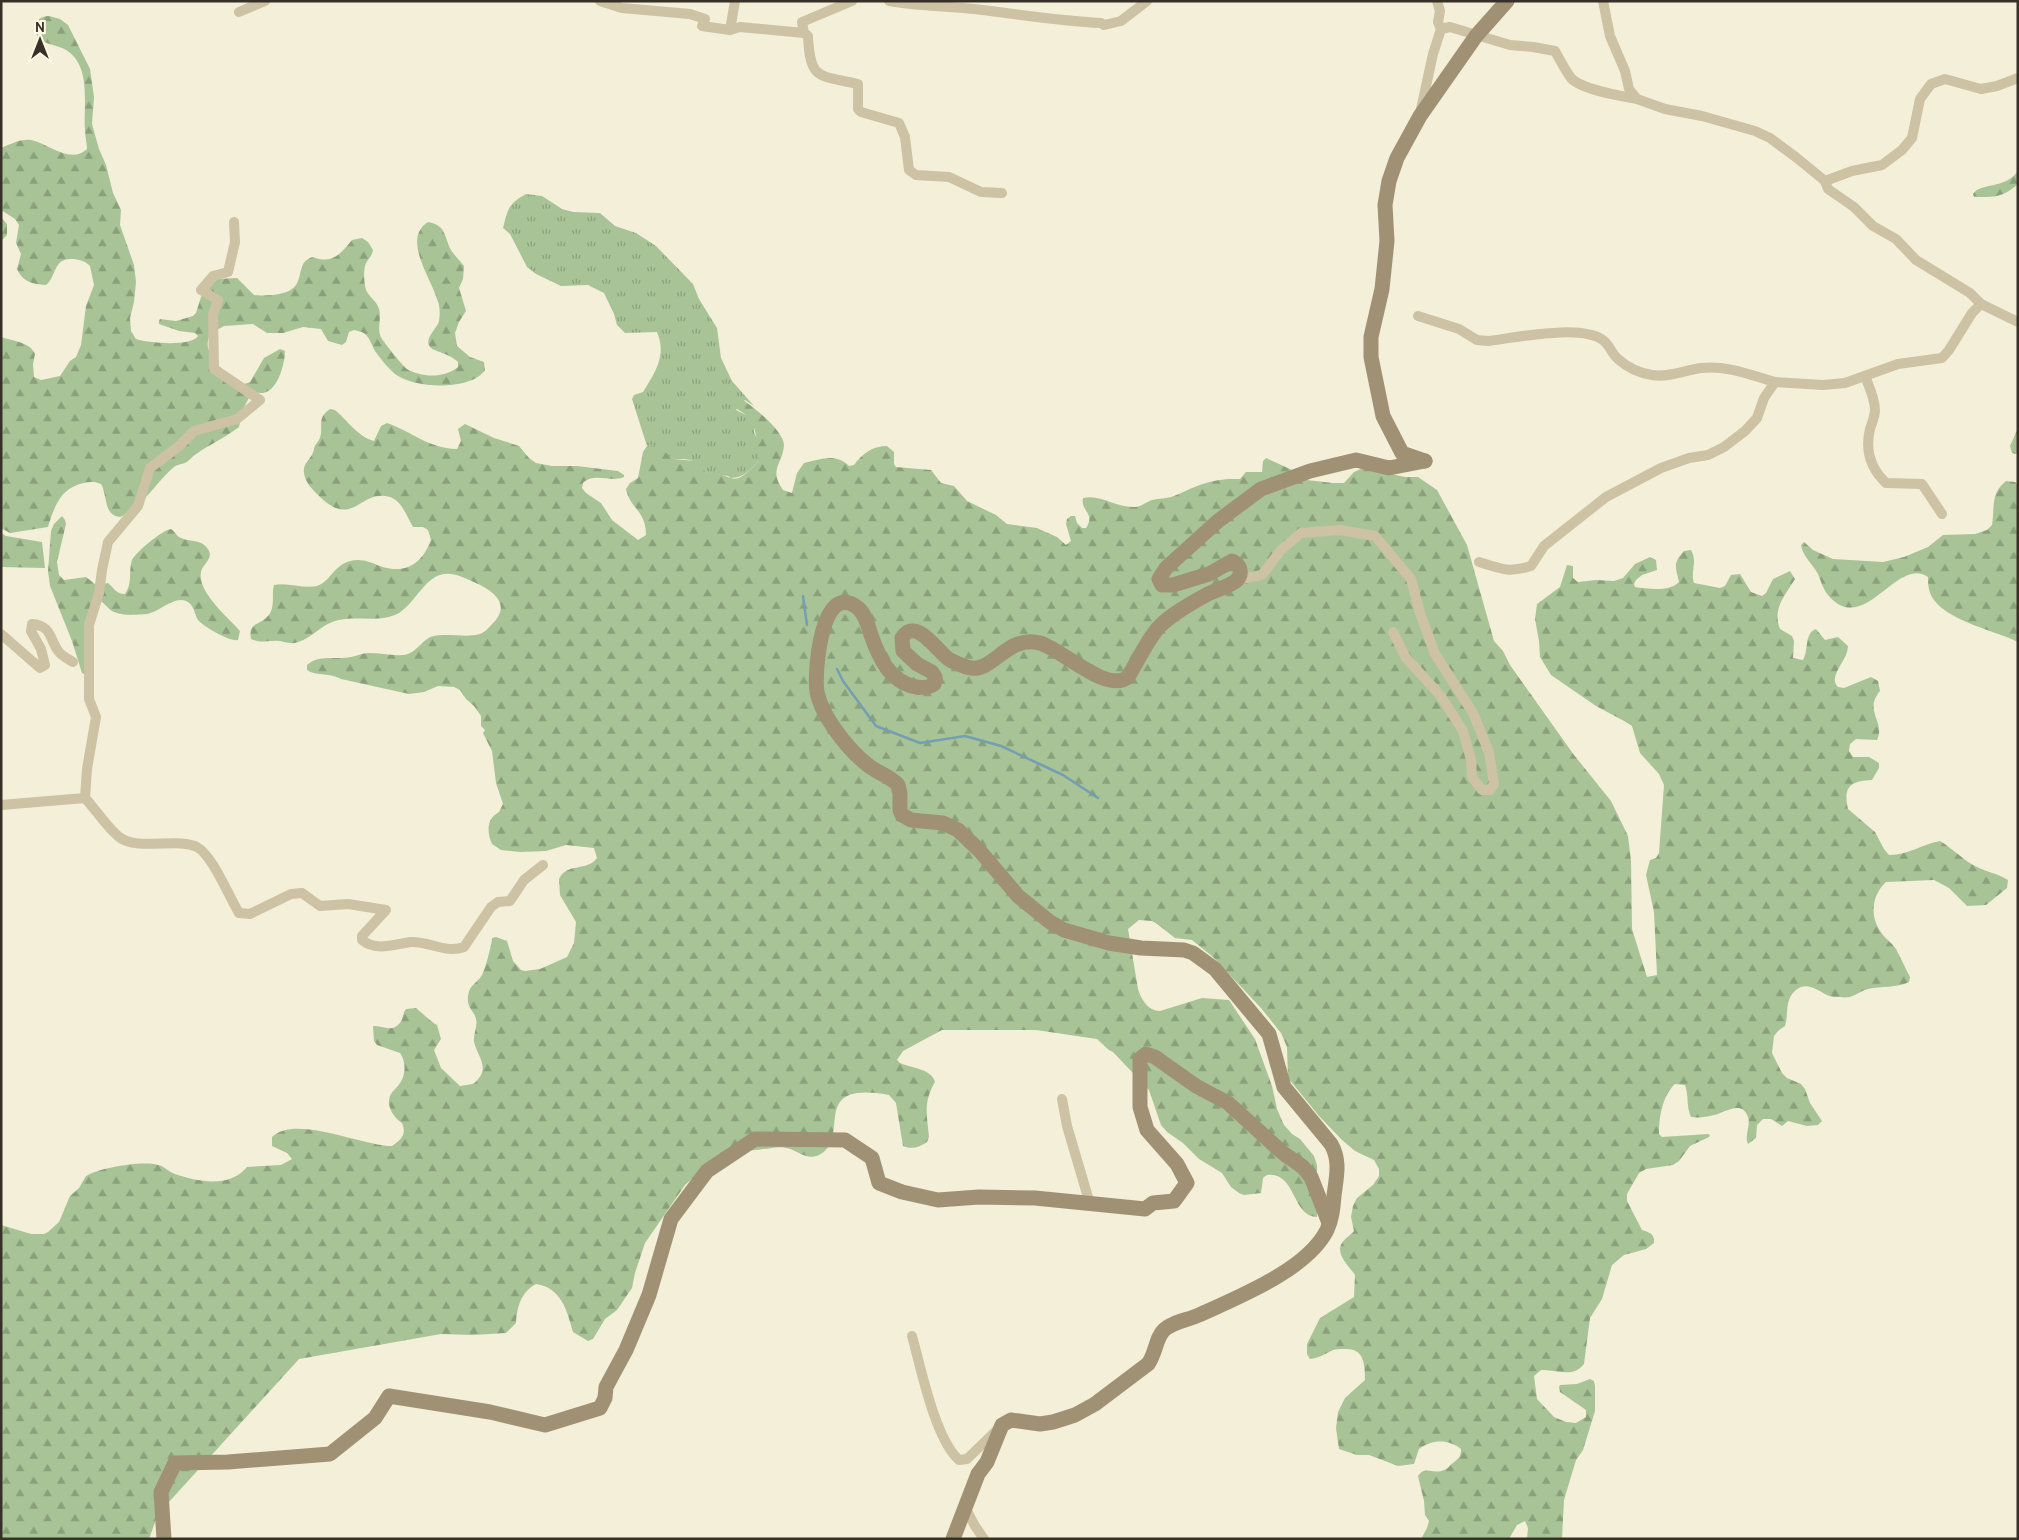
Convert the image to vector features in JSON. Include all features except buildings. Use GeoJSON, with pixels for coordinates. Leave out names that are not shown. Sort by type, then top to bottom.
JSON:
{"type":"FeatureCollection","features":[{"type":"Feature","properties":{"kind":"main road"},"geometry":{"type":"LineString","coordinates":[[953,1539],[978,1474],[988,1462],[1002,1425],[1011,1420],[1040,1424],[1053,1422],[1095,1404],[1148,1364],[1153,1358],[1164,1329],[1271,1281],[1309,1252],[1326,1232],[1330,1223],[1338,1168],[1334,1150],[1284,1087],[1269,1034],[1215,969],[1193,953],[1184,950],[1141,948],[1109,943],[1064,930],[1050,922],[1018,896],[979,850],[958,830],[943,824],[911,820],[902,815],[898,785],[869,766],[847,744],[819,702],[816,684],[817,652],[821,635],[830,612],[842,603],[852,604],[860,610],[886,667],[898,680],[913,686],[929,687],[934,684],[935,679],[932,672],[917,664],[903,651],[902,638],[907,633],[914,632],[926,636],[949,659],[971,668],[982,667],[1011,647],[1030,641],[1043,644],[1062,653],[1100,677],[1118,682],[1128,677],[1154,634],[1164,622],[1205,596],[1236,580],[1239,574],[1239,567],[1237,563],[1232,562],[1212,573],[1173,585],[1162,585],[1159,578],[1166,568],[1218,521],[1261,489],[1310,471],[1356,460],[1389,468],[1425,461],[1402,454],[1382,416],[1370,357],[1371,337],[1382,289],[1387,241],[1385,204],[1389,181],[1397,158],[1420,116],[1476,36],[1507,1]]}},
{"type":"Feature","properties":{"kind":"main road"},"geometry":{"type":"LineString","coordinates":[[164,1539],[161,1492],[176,1463],[228,1462],[330,1454],[375,1418],[389,1396],[490,1412],[545,1425],[600,1408],[605,1398],[606,1387],[626,1350],[649,1295],[671,1219],[707,1171],[755,1139],[845,1140],[872,1158],[879,1183],[902,1192],[938,1200],[979,1197],[1035,1198],[1145,1209],[1153,1203],[1174,1201],[1187,1183],[1177,1164],[1148,1130],[1140,1107],[1140,1059],[1146,1054],[1155,1057],[1196,1086],[1228,1103],[1283,1153],[1303,1167],[1311,1178],[1330,1223]]}},
{"type":"Feature","properties":{"kind":"street"},"geometry":{"type":"LineString","coordinates":[[238,12],[265,1]]}},
{"type":"Feature","properties":{"kind":"street"},"geometry":{"type":"LineString","coordinates":[[600,1],[622,8],[690,14],[705,19],[702,26],[730,30],[740,27],[804,33]]}},
{"type":"Feature","properties":{"kind":"street"},"geometry":{"type":"LineString","coordinates":[[730,30],[735,1]]}},
{"type":"Feature","properties":{"kind":"street"},"geometry":{"type":"LineString","coordinates":[[852,1],[802,22],[804,33],[808,36],[809,58],[812,66],[819,74],[858,84],[858,109],[861,112],[899,123],[905,137],[910,170],[916,174],[949,177],[982,192],[1002,193]]}},
{"type":"Feature","properties":{"kind":"street"},"geometry":{"type":"LineString","coordinates":[[889,1],[915,6],[972,9],[1043,19],[1101,23],[1104,25],[1121,21],[1147,1]]}},
{"type":"Feature","properties":{"kind":"street"},"geometry":{"type":"LineString","coordinates":[[1420,116],[1433,54],[1441,29],[1438,22],[1440,11],[1437,1]]}},
{"type":"Feature","properties":{"kind":"street"},"geometry":{"type":"LineString","coordinates":[[1603,1],[1610,36],[1625,71],[1629,89],[1637,99]]}},
{"type":"Feature","properties":{"kind":"street"},"geometry":{"type":"LineString","coordinates":[[1441,29],[1450,27],[1510,45],[1555,51],[1571,78],[1577,83],[1608,94],[1637,99],[1664,109],[1702,116],[1755,131],[1770,138],[1825,181],[1828,190],[1854,207],[1873,226],[1896,239],[1916,260],[1970,293],[1981,304],[2018,322]]}},
{"type":"Feature","properties":{"kind":"street"},"geometry":{"type":"LineString","coordinates":[[1825,181],[1852,171],[1882,165],[1902,150],[1912,138],[1920,99],[1930,84],[1945,79],[1981,89],[1997,86],[2018,78]]}},
{"type":"Feature","properties":{"kind":"street"},"geometry":{"type":"LineString","coordinates":[[234,222],[235,242],[228,272],[213,276],[201,290],[218,300],[212,315],[214,369],[260,400],[238,420],[194,431],[178,447],[150,468],[138,506],[108,542],[99,593],[89,625],[89,699],[96,717],[87,769],[85,798],[119,837],[133,844],[174,844],[198,848],[210,861],[238,913],[250,914],[291,894],[302,893],[320,906],[348,904],[386,910],[362,936],[362,940],[366,943],[376,946],[410,942],[457,950],[464,947],[491,907],[498,902],[510,900],[524,880],[543,865]]}},
{"type":"Feature","properties":{"kind":"street"},"geometry":{"type":"LineString","coordinates":[[1418,316],[1458,329],[1477,340],[1488,341],[1567,332],[1586,332],[1603,340],[1618,359],[1637,372],[1655,376],[1676,374],[1701,368],[1718,368],[1737,371],[1775,382],[1823,385],[1845,383],[1898,364],[1942,358],[1972,313],[1981,304]]}},
{"type":"Feature","properties":{"kind":"street"},"geometry":{"type":"LineString","coordinates":[[1865,376],[1875,410],[1867,440],[1868,453],[1872,465],[1886,483],[1922,484],[1942,514]]}},
{"type":"Feature","properties":{"kind":"street"},"geometry":{"type":"LineString","coordinates":[[1479,562],[1496,568],[1516,571],[1531,566],[1544,546],[1606,497],[1661,468],[1689,458],[1708,455],[1724,448],[1745,431],[1757,418],[1764,398],[1775,382]]}},
{"type":"Feature","properties":{"kind":"street"},"geometry":{"type":"LineString","coordinates":[[1236,580],[1262,574],[1281,550],[1301,533],[1340,530],[1375,536],[1411,579],[1420,613],[1435,654],[1473,713],[1489,752],[1494,784],[1490,790],[1482,790],[1477,786],[1472,777],[1471,760],[1463,731],[1440,695],[1406,658],[1392,632]]}},
{"type":"Feature","properties":{"kind":"street"},"geometry":{"type":"LineString","coordinates":[[1,634],[40,668],[45,665],[31,631],[32,624],[39,625],[46,629],[59,653],[72,662]]}},
{"type":"Feature","properties":{"kind":"street"},"geometry":{"type":"LineString","coordinates":[[1,805],[85,798]]}},
{"type":"Feature","properties":{"kind":"street"},"geometry":{"type":"LineString","coordinates":[[1062,1099],[1067,1126],[1090,1204]]}},
{"type":"Feature","properties":{"kind":"street"},"geometry":{"type":"LineString","coordinates":[[912,1336],[932,1405],[945,1441],[959,1460],[967,1459],[1002,1425]]}},
{"type":"Feature","properties":{"kind":"street"},"geometry":{"type":"LineString","coordinates":[[965,1507],[984,1539]]}},
{"type":"Feature","properties":{"kind":"green space"},"geometry":{"type":"Polygon","coordinates":[[[49,16],[60,19],[68,25],[90,69],[94,97],[92,124],[113,193],[121,210],[120,225],[134,265],[136,282],[130,318],[131,331],[136,339],[149,342],[179,343],[194,339],[198,336],[195,333],[179,331],[159,324],[159,321],[160,319],[176,321],[193,316],[196,313],[201,297],[217,279],[237,278],[254,295],[283,293],[293,289],[296,285],[303,265],[308,259],[313,257],[326,260],[331,259],[340,253],[352,240],[362,238],[368,242],[373,250],[365,266],[364,280],[366,290],[379,309],[379,332],[382,339],[407,369],[413,372],[433,376],[453,371],[458,367],[458,362],[431,348],[428,341],[438,324],[440,314],[439,304],[418,249],[417,238],[420,229],[428,222],[434,223],[441,228],[451,250],[464,266],[463,279],[459,288],[466,311],[455,333],[457,346],[470,357],[484,362],[485,370],[478,377],[468,382],[442,386],[415,383],[395,374],[377,354],[367,336],[359,331],[349,332],[346,342],[342,345],[328,341],[321,329],[303,327],[283,333],[267,333],[253,324],[224,326],[210,334],[208,345],[219,373],[231,384],[237,385],[250,382],[264,358],[280,349],[285,351],[284,362],[277,382],[268,391],[251,394],[243,409],[239,427],[187,462],[174,467],[135,508],[120,517],[115,516],[108,509],[101,484],[91,482],[74,486],[64,493],[55,507],[48,527],[10,533],[1,528],[1,337],[21,342],[33,350],[35,354],[33,364],[34,377],[41,380],[60,376],[70,361],[76,357],[81,345],[86,306],[94,285],[90,266],[75,259],[61,261],[46,285],[25,280],[17,269],[21,254],[16,243],[19,225],[15,219],[1,210],[1,148],[23,140],[31,140],[66,154],[73,155],[87,149],[84,87],[80,66],[66,50],[44,42],[35,31],[39,20],[49,16]]]}},
{"type":"Feature","properties":{"kind":"green space"},"geometry":{"type":"Polygon","coordinates":[[[2018,171],[2018,184],[2007,192],[1992,197],[1974,197],[1973,194],[1977,190],[2006,181],[2018,171]]]}},
{"type":"Feature","properties":{"kind":"green space"},"geometry":{"type":"Polygon","coordinates":[[[526,194],[542,196],[562,209],[573,212],[600,213],[615,226],[636,233],[656,246],[693,284],[699,299],[717,328],[721,358],[732,381],[754,406],[745,400],[736,410],[748,416],[754,424],[754,432],[760,445],[759,461],[746,472],[736,478],[707,473],[693,461],[673,459],[659,447],[647,446],[632,399],[634,395],[643,392],[658,364],[661,349],[657,332],[625,333],[617,325],[604,293],[588,285],[561,286],[536,274],[527,267],[510,234],[503,228],[512,204],[526,194]]]}},
{"type":"Feature","properties":{"kind":"green space"},"geometry":{"type":"Polygon","coordinates":[[[1,217],[7,224],[7,235],[1,241],[1,217]]]}},
{"type":"Feature","properties":{"kind":"green space"},"geometry":{"type":"Polygon","coordinates":[[[736,396],[765,418],[782,439],[784,445],[783,452],[776,472],[783,490],[792,493],[797,473],[804,463],[834,458],[849,466],[854,465],[868,451],[877,447],[887,446],[894,452],[894,464],[896,467],[931,470],[941,483],[954,486],[967,501],[996,515],[1007,524],[1037,528],[1057,537],[1066,545],[1071,541],[1066,524],[1067,519],[1075,516],[1077,523],[1082,528],[1086,528],[1089,523],[1089,515],[1084,506],[1083,498],[1102,499],[1128,507],[1137,507],[1152,500],[1171,497],[1206,483],[1240,479],[1246,472],[1262,472],[1263,461],[1266,458],[1292,470],[1307,480],[1344,483],[1354,472],[1363,468],[1405,477],[1418,477],[1437,490],[1467,545],[1494,641],[1503,651],[1510,665],[1574,755],[1611,801],[1628,836],[1631,861],[1632,929],[1647,977],[1657,975],[1654,912],[1646,875],[1650,860],[1656,858],[1659,853],[1664,785],[1659,774],[1640,753],[1632,726],[1596,706],[1551,675],[1540,657],[1535,619],[1537,604],[1560,587],[1567,565],[1573,566],[1573,578],[1578,582],[1614,581],[1623,578],[1635,564],[1650,557],[1656,560],[1657,570],[1642,575],[1636,580],[1635,587],[1665,589],[1679,582],[1676,563],[1684,551],[1691,550],[1694,559],[1694,583],[1720,588],[1725,586],[1731,575],[1740,574],[1751,592],[1762,596],[1766,593],[1773,579],[1790,571],[1795,579],[1781,602],[1778,622],[1780,629],[1792,636],[1794,641],[1793,658],[1803,660],[1808,638],[1812,631],[1816,629],[1825,640],[1838,637],[1848,646],[1845,657],[1836,673],[1835,683],[1838,687],[1844,688],[1871,677],[1878,681],[1880,691],[1875,698],[1874,705],[1879,728],[1877,740],[1856,739],[1850,744],[1849,751],[1853,757],[1869,757],[1879,763],[1879,768],[1872,780],[1858,782],[1850,787],[1847,795],[1848,809],[1875,832],[1889,855],[1896,855],[1940,841],[1975,866],[2008,880],[2007,888],[1986,905],[1967,906],[1949,888],[1934,880],[1886,882],[1875,900],[1875,922],[1883,935],[1896,949],[1910,977],[1909,982],[1868,989],[1848,997],[1829,996],[1806,986],[1801,987],[1792,994],[1788,1002],[1785,1026],[1774,1036],[1772,1053],[1782,1073],[1787,1078],[1801,1084],[1805,1089],[1810,1103],[1822,1121],[1818,1125],[1807,1126],[1788,1121],[1782,1126],[1771,1119],[1763,1119],[1757,1125],[1756,1138],[1748,1144],[1749,1120],[1742,1109],[1732,1108],[1705,1117],[1691,1117],[1685,1085],[1675,1084],[1671,1089],[1662,1107],[1659,1134],[1662,1137],[1710,1135],[1690,1146],[1679,1161],[1673,1165],[1646,1169],[1639,1173],[1627,1194],[1627,1201],[1642,1230],[1652,1235],[1654,1243],[1646,1249],[1624,1255],[1612,1265],[1602,1299],[1590,1318],[1584,1364],[1574,1371],[1541,1370],[1534,1376],[1537,1399],[1554,1417],[1566,1422],[1576,1423],[1586,1417],[1586,1410],[1560,1392],[1560,1385],[1577,1384],[1590,1379],[1594,1381],[1595,1386],[1595,1411],[1583,1450],[1576,1460],[1564,1500],[1562,1539],[1527,1539],[1528,1528],[1525,1521],[1517,1525],[1509,1539],[1421,1539],[1429,1521],[1425,1515],[1418,1476],[1424,1471],[1436,1472],[1447,1469],[1459,1457],[1461,1449],[1446,1442],[1429,1443],[1419,1449],[1414,1464],[1398,1466],[1369,1455],[1357,1455],[1339,1449],[1336,1428],[1338,1412],[1345,1398],[1365,1380],[1364,1363],[1360,1354],[1351,1349],[1334,1350],[1310,1359],[1307,1354],[1307,1344],[1320,1318],[1354,1297],[1355,1275],[1341,1256],[1340,1247],[1343,1241],[1354,1231],[1351,1217],[1357,1198],[1373,1185],[1379,1176],[1379,1169],[1374,1160],[1355,1151],[1342,1140],[1319,1116],[1288,1078],[1287,1047],[1281,1033],[1261,1008],[1213,957],[1192,940],[1175,938],[1152,921],[1139,920],[1128,929],[1138,989],[1146,1004],[1152,1009],[1160,1011],[1202,998],[1229,1000],[1255,1039],[1272,1086],[1277,1109],[1284,1125],[1292,1134],[1300,1139],[1314,1156],[1317,1165],[1317,1217],[1309,1215],[1303,1210],[1284,1180],[1276,1176],[1267,1175],[1263,1178],[1261,1193],[1244,1195],[1231,1187],[1222,1173],[1199,1159],[1183,1143],[1167,1132],[1161,1125],[1149,1090],[1113,1052],[1097,1039],[1036,1030],[942,1030],[903,1051],[897,1060],[900,1063],[930,1074],[935,1082],[927,1103],[929,1137],[927,1142],[910,1148],[903,1146],[896,1103],[889,1095],[864,1093],[848,1096],[839,1103],[833,1137],[828,1147],[819,1155],[810,1157],[790,1149],[778,1147],[737,1152],[717,1160],[685,1185],[645,1243],[632,1288],[617,1310],[605,1319],[593,1339],[588,1341],[573,1332],[566,1309],[558,1295],[545,1286],[536,1284],[523,1296],[517,1311],[516,1323],[506,1333],[441,1334],[299,1359],[158,1514],[149,1539],[1,1539],[1,1225],[31,1234],[44,1234],[48,1232],[59,1222],[70,1196],[79,1188],[86,1176],[110,1168],[143,1163],[160,1166],[184,1177],[203,1181],[223,1181],[240,1174],[247,1167],[281,1165],[292,1159],[287,1153],[272,1146],[272,1137],[283,1131],[296,1129],[312,1130],[379,1145],[392,1146],[400,1139],[404,1131],[402,1123],[392,1111],[389,1100],[391,1094],[402,1080],[404,1064],[400,1053],[377,1045],[374,1041],[373,1026],[396,1027],[401,1022],[406,1009],[416,1008],[437,1025],[441,1039],[434,1050],[441,1068],[460,1086],[473,1084],[479,1079],[483,1068],[474,1042],[476,1022],[468,1002],[468,996],[470,989],[483,972],[492,938],[496,937],[507,941],[513,961],[521,970],[525,971],[540,969],[567,957],[574,943],[576,922],[560,895],[559,879],[567,871],[593,862],[597,858],[594,848],[566,845],[546,851],[520,852],[501,850],[492,844],[489,835],[490,822],[503,804],[496,783],[492,751],[483,733],[485,730],[481,726],[481,716],[460,690],[454,687],[438,686],[424,692],[409,694],[341,679],[331,675],[313,673],[307,670],[307,665],[317,660],[353,657],[366,653],[403,655],[412,652],[430,637],[480,634],[488,629],[500,613],[501,606],[493,593],[462,577],[450,574],[441,575],[426,584],[407,607],[392,616],[377,619],[339,620],[295,643],[251,639],[251,630],[268,616],[273,605],[274,585],[317,586],[344,563],[354,560],[389,568],[405,568],[418,561],[431,540],[428,530],[423,527],[413,527],[398,502],[390,497],[379,496],[348,509],[340,509],[330,505],[311,488],[306,479],[304,469],[321,436],[323,416],[330,409],[335,410],[363,436],[374,441],[381,426],[387,423],[437,446],[457,449],[461,441],[458,429],[465,424],[494,438],[519,446],[536,463],[618,471],[624,477],[619,479],[592,478],[583,483],[582,488],[601,503],[612,520],[638,540],[646,535],[645,527],[641,515],[628,496],[626,489],[630,483],[638,478],[643,452],[647,446],[659,446],[673,459],[696,461],[707,473],[735,479],[746,473],[759,461],[758,443],[753,424],[747,416],[736,408],[731,399],[736,396]]]}},
{"type":"Feature","properties":{"kind":"green space"},"geometry":{"type":"Polygon","coordinates":[[[2018,428],[2018,453],[2016,454],[2012,453],[2010,446],[2018,428]]]}},
{"type":"Feature","properties":{"kind":"green space"},"geometry":{"type":"Polygon","coordinates":[[[2006,481],[2015,482],[2018,485],[2018,642],[1967,622],[1942,608],[1934,599],[1929,589],[1928,577],[1916,573],[1892,584],[1867,602],[1854,607],[1841,606],[1826,593],[1818,574],[1802,549],[1801,545],[1804,542],[1813,550],[1833,559],[1883,562],[1904,557],[1928,547],[1943,535],[1975,534],[1987,530],[1992,525],[1995,496],[2006,481]]]}},
{"type":"Feature","properties":{"kind":"green space"},"geometry":{"type":"Polygon","coordinates":[[[62,516],[66,524],[57,562],[59,575],[64,580],[86,577],[96,585],[108,583],[117,592],[122,594],[125,594],[129,586],[130,569],[134,556],[162,533],[171,529],[183,539],[203,544],[209,551],[210,557],[201,572],[201,580],[214,604],[240,631],[238,640],[217,633],[198,620],[193,607],[186,601],[171,602],[152,613],[134,615],[116,613],[96,600],[84,674],[82,673],[72,641],[50,586],[48,571],[51,531],[54,524],[62,516]]]}},
{"type":"Feature","properties":{"kind":"green space"},"geometry":{"type":"Polygon","coordinates":[[[1,533],[6,536],[42,542],[45,568],[1,567],[1,533]]]}},
{"type":"Feature","properties":{"kind":"waterway"},"geometry":{"type":"LineString","coordinates":[[803,596],[807,625]]}},
{"type":"Feature","properties":{"kind":"waterway"},"geometry":{"type":"LineString","coordinates":[[837,669],[843,681],[876,726],[920,743],[965,736],[1001,746],[1063,775],[1098,798]]}}]}
